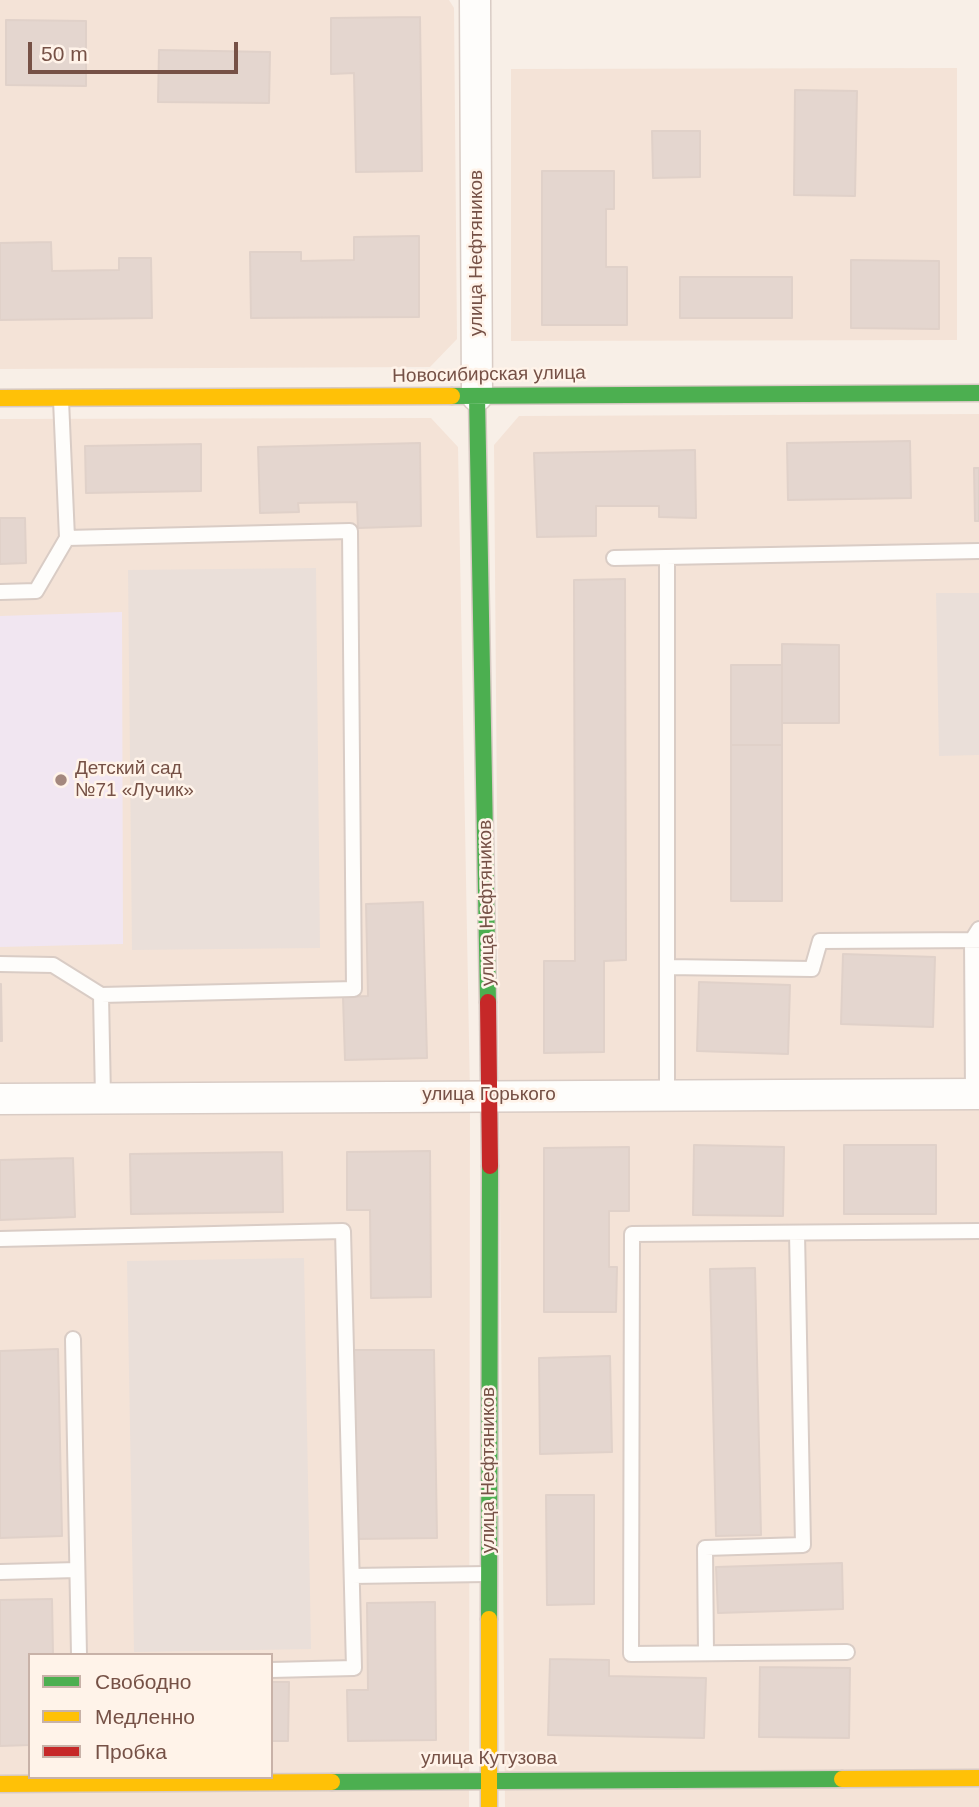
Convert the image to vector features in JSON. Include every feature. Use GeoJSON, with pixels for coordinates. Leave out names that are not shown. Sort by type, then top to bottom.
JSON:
{"type":"FeatureCollection","features":[{"type":"Feature","properties":{"kind":"main road","name":"Новосибирская улица"},"geometry":{"type":"LineString","coordinates":[[0,398],[979,393]]}},
{"type":"Feature","properties":{"kind":"main road","name":"улица Нефтяников"},"geometry":{"type":"LineString","coordinates":[[477,397],[490,1095],[489,1807]]}},
{"type":"Feature","properties":{"kind":"main road","name":"улица Кутузова"},"geometry":{"type":"LineString","coordinates":[[0,1784],[113,1789],[316,1788],[489,1780],[979,1778]]}},
{"type":"Feature","properties":{"kind":"street","name":"улица Нефтяников"},"geometry":{"type":"LineString","coordinates":[[475,0],[477,397]]}},
{"type":"Feature","properties":{"kind":"street","name":"улица Горького"},"geometry":{"type":"LineString","coordinates":[[0,1099],[976,1094]]}},
{"type":"Feature","properties":{"kind":"lane"},"geometry":{"type":"LineString","coordinates":[[0,592],[36,591],[66,538],[61,398]]}},
{"type":"Feature","properties":{"kind":"lane"},"geometry":{"type":"LineString","coordinates":[[0,964],[53,965],[101,995],[354,989],[350,531],[66,538]]}},
{"type":"Feature","properties":{"kind":"lane"},"geometry":{"type":"LineString","coordinates":[[614,558],[979,551]]}},
{"type":"Feature","properties":{"kind":"lane"},"geometry":{"type":"LineString","coordinates":[[667,558],[667,1095]]}},
{"type":"Feature","properties":{"kind":"lane"},"geometry":{"type":"LineString","coordinates":[[667,967],[812,970],[820,941],[977,937],[976,1094]]}},
{"type":"Feature","properties":{"kind":"lane"},"geometry":{"type":"LineString","coordinates":[[101,995],[103,1098]]}},
{"type":"Feature","properties":{"kind":"lane"},"geometry":{"type":"LineString","coordinates":[[0,1239],[343,1231],[354,1668],[273,1670]]}},
{"type":"Feature","properties":{"kind":"lane"},"geometry":{"type":"LineString","coordinates":[[847,1652],[631,1654],[632,1234],[979,1231]]}},
{"type":"Feature","properties":{"kind":"lane"},"geometry":{"type":"LineString","coordinates":[[706,1653],[705,1548],[803,1545],[797,1233]]}},
{"type":"Feature","properties":{"kind":"lane"},"geometry":{"type":"LineString","coordinates":[[73,1339],[79,1653]]}},
{"type":"Feature","properties":{"kind":"lane"},"geometry":{"type":"LineString","coordinates":[[0,1572],[77,1570]]}},
{"type":"Feature","properties":{"kind":"lane"},"geometry":{"type":"LineString","coordinates":[[352,1576],[489,1574]]}},
{"type":"Feature","properties":{"kind":"shaded area"},"geometry":{"type":"Polygon","coordinates":[[[0,0],[449,0],[454,8],[457,339],[430,367],[0,369],[0,0]]]}},
{"type":"Feature","properties":{"kind":"shaded area"},"geometry":{"type":"Polygon","coordinates":[[[957,68],[957,340],[511,341],[511,69],[957,68]]]}},
{"type":"Feature","properties":{"kind":"shaded area"},"geometry":{"type":"Polygon","coordinates":[[[979,414],[979,1807],[505,1807],[494,445],[519,416],[979,414]]]}},
{"type":"Feature","properties":{"kind":"shaded area"},"geometry":{"type":"Polygon","coordinates":[[[431,418],[458,447],[470,1095],[469,1807],[0,1807],[0,419],[431,418]]]}},
{"type":"Feature","properties":{"kind":"shaded area"},"geometry":{"type":"Polygon","coordinates":[[[316,568],[320,948],[132,950],[128,570],[316,568]]]}},
{"type":"Feature","properties":{"kind":"shaded area"},"geometry":{"type":"Polygon","coordinates":[[[936,593],[979,593],[979,755],[939,756],[936,593]]]}},
{"type":"Feature","properties":{"kind":"shaded area","name":"Детский сад №71 «Лучик»"},"geometry":{"type":"Polygon","coordinates":[[[122,612],[123,944],[0,947],[0,616],[122,612]]]}},
{"type":"Feature","properties":{"kind":"shaded area"},"geometry":{"type":"Polygon","coordinates":[[[304,1258],[311,1649],[134,1652],[127,1261],[304,1258]]]}},
{"type":"Feature","properties":{"kind":"building"},"geometry":{"type":"Polygon","coordinates":[[[420,17],[422,171],[356,172],[354,73],[331,74],[331,18],[420,17]]]}},
{"type":"Feature","properties":{"kind":"building"},"geometry":{"type":"Polygon","coordinates":[[[6,20],[86,21],[86,86],[6,85],[6,20]]]}},
{"type":"Feature","properties":{"kind":"building"},"geometry":{"type":"Polygon","coordinates":[[[159,50],[270,52],[269,103],[158,102],[159,50]]]}},
{"type":"Feature","properties":{"kind":"building"},"geometry":{"type":"Polygon","coordinates":[[[795,90],[857,91],[855,196],[794,195],[795,90]]]}},
{"type":"Feature","properties":{"kind":"building"},"geometry":{"type":"Polygon","coordinates":[[[652,131],[700,131],[700,177],[653,178],[652,131]]]}},
{"type":"Feature","properties":{"kind":"building"},"geometry":{"type":"Polygon","coordinates":[[[542,171],[614,171],[614,209],[606,209],[606,267],[627,267],[627,325],[542,325],[542,171]]]}},
{"type":"Feature","properties":{"kind":"building"},"geometry":{"type":"Polygon","coordinates":[[[419,236],[419,317],[251,318],[250,252],[301,252],[301,261],[354,260],[354,237],[419,236]]]}},
{"type":"Feature","properties":{"kind":"building"},"geometry":{"type":"Polygon","coordinates":[[[51,242],[52,271],[119,270],[119,258],[151,258],[152,318],[0,320],[0,243],[51,242]]]}},
{"type":"Feature","properties":{"kind":"building"},"geometry":{"type":"Polygon","coordinates":[[[851,260],[939,261],[939,329],[851,328],[851,260]]]}},
{"type":"Feature","properties":{"kind":"building"},"geometry":{"type":"Polygon","coordinates":[[[680,277],[792,277],[792,318],[680,318],[680,277]]]}},
{"type":"Feature","properties":{"kind":"building"},"geometry":{"type":"Polygon","coordinates":[[[910,441],[911,498],[788,500],[787,443],[910,441]]]}},
{"type":"Feature","properties":{"kind":"building"},"geometry":{"type":"Polygon","coordinates":[[[420,443],[421,526],[358,528],[357,502],[298,503],[299,512],[260,513],[258,447],[420,443]]]}},
{"type":"Feature","properties":{"kind":"building"},"geometry":{"type":"Polygon","coordinates":[[[201,444],[201,491],[86,493],[85,446],[201,444]]]}},
{"type":"Feature","properties":{"kind":"building"},"geometry":{"type":"Polygon","coordinates":[[[695,450],[696,518],[659,517],[659,506],[596,506],[596,536],[537,537],[534,453],[695,450]]]}},
{"type":"Feature","properties":{"kind":"building"},"geometry":{"type":"Polygon","coordinates":[[[974,468],[979,468],[979,521],[975,521],[974,468]]]}},
{"type":"Feature","properties":{"kind":"building"},"geometry":{"type":"Polygon","coordinates":[[[0,518],[25,518],[26,563],[0,564],[0,518]]]}},
{"type":"Feature","properties":{"kind":"building"},"geometry":{"type":"Polygon","coordinates":[[[625,579],[626,960],[604,961],[604,1052],[544,1053],[544,961],[575,961],[574,580],[625,579]]]}},
{"type":"Feature","properties":{"kind":"building"},"geometry":{"type":"Polygon","coordinates":[[[782,644],[839,645],[839,723],[782,723],[782,644]]]}},
{"type":"Feature","properties":{"kind":"building"},"geometry":{"type":"Polygon","coordinates":[[[731,665],[782,665],[782,745],[731,745],[731,665]]]}},
{"type":"Feature","properties":{"kind":"building"},"geometry":{"type":"Polygon","coordinates":[[[731,745],[782,745],[782,901],[731,901],[731,745]]]}},
{"type":"Feature","properties":{"kind":"building"},"geometry":{"type":"Polygon","coordinates":[[[423,902],[427,1058],[345,1060],[343,997],[368,996],[366,904],[423,902]]]}},
{"type":"Feature","properties":{"kind":"building"},"geometry":{"type":"Polygon","coordinates":[[[843,954],[935,957],[933,1027],[841,1024],[843,954]]]}},
{"type":"Feature","properties":{"kind":"building"},"geometry":{"type":"Polygon","coordinates":[[[699,982],[790,985],[788,1054],[697,1051],[699,982]]]}},
{"type":"Feature","properties":{"kind":"building"},"geometry":{"type":"Polygon","coordinates":[[[1,984],[2,1041],[0,1041],[1,984]]]}},
{"type":"Feature","properties":{"kind":"building"},"geometry":{"type":"Polygon","coordinates":[[[694,1145],[784,1147],[783,1216],[693,1215],[694,1145]]]}},
{"type":"Feature","properties":{"kind":"building"},"geometry":{"type":"Polygon","coordinates":[[[844,1145],[936,1145],[936,1214],[844,1214],[844,1145]]]}},
{"type":"Feature","properties":{"kind":"building"},"geometry":{"type":"Polygon","coordinates":[[[629,1147],[629,1211],[609,1211],[609,1267],[617,1267],[616,1312],[544,1312],[544,1148],[629,1147]]]}},
{"type":"Feature","properties":{"kind":"building"},"geometry":{"type":"Polygon","coordinates":[[[430,1151],[431,1297],[371,1298],[370,1210],[347,1210],[347,1152],[430,1151]]]}},
{"type":"Feature","properties":{"kind":"building"},"geometry":{"type":"Polygon","coordinates":[[[282,1152],[283,1212],[131,1214],[130,1154],[282,1152]]]}},
{"type":"Feature","properties":{"kind":"building"},"geometry":{"type":"Polygon","coordinates":[[[73,1158],[75,1217],[0,1220],[0,1160],[73,1158]]]}},
{"type":"Feature","properties":{"kind":"building"},"geometry":{"type":"Polygon","coordinates":[[[755,1268],[761,1535],[716,1536],[710,1269],[755,1268]]]}},
{"type":"Feature","properties":{"kind":"building"},"geometry":{"type":"Polygon","coordinates":[[[58,1349],[62,1536],[0,1538],[0,1351],[58,1349]]]}},
{"type":"Feature","properties":{"kind":"building"},"geometry":{"type":"Polygon","coordinates":[[[353,1350],[434,1350],[437,1538],[355,1539],[353,1350]]]}},
{"type":"Feature","properties":{"kind":"building"},"geometry":{"type":"Polygon","coordinates":[[[610,1356],[612,1452],[540,1454],[539,1358],[610,1356]]]}},
{"type":"Feature","properties":{"kind":"building"},"geometry":{"type":"Polygon","coordinates":[[[546,1495],[594,1495],[594,1604],[547,1605],[546,1495]]]}},
{"type":"Feature","properties":{"kind":"building"},"geometry":{"type":"Polygon","coordinates":[[[842,1563],[843,1609],[718,1613],[716,1567],[842,1563]]]}},
{"type":"Feature","properties":{"kind":"building"},"geometry":{"type":"Polygon","coordinates":[[[52,1599],[53,1653],[28,1653],[28,1745],[0,1746],[0,1600],[52,1599]]]}},
{"type":"Feature","properties":{"kind":"building"},"geometry":{"type":"Polygon","coordinates":[[[435,1602],[436,1740],[348,1741],[347,1690],[368,1690],[367,1603],[435,1602]]]}},
{"type":"Feature","properties":{"kind":"building"},"geometry":{"type":"Polygon","coordinates":[[[550,1659],[609,1660],[609,1676],[706,1678],[704,1738],[548,1735],[550,1659]]]}},
{"type":"Feature","properties":{"kind":"building"},"geometry":{"type":"Polygon","coordinates":[[[760,1667],[850,1668],[849,1738],[759,1737],[760,1667]]]}},
{"type":"Feature","properties":{"kind":"building"},"geometry":{"type":"Polygon","coordinates":[[[273,1682],[289,1682],[288,1741],[273,1741],[273,1682]]]}},
{"type":"Feature","properties":{"kind":"traffic: fast"},"geometry":{"type":"LineString","coordinates":[[452,396],[979,393]]}},
{"type":"Feature","properties":{"kind":"traffic: fast"},"geometry":{"type":"LineString","coordinates":[[477,396],[488,1002]]}},
{"type":"Feature","properties":{"kind":"traffic: fast"},"geometry":{"type":"LineString","coordinates":[[489,1619],[490,1166]]}},
{"type":"Feature","properties":{"kind":"traffic: fast"},"geometry":{"type":"LineString","coordinates":[[332,1782],[842,1779]]}},
{"type":"Feature","properties":{"kind":"traffic: slow"},"geometry":{"type":"LineString","coordinates":[[0,398],[452,396]]}},
{"type":"Feature","properties":{"kind":"traffic: slow"},"geometry":{"type":"LineString","coordinates":[[489,1619],[489,1807]]}},
{"type":"Feature","properties":{"kind":"traffic: slow"},"geometry":{"type":"LineString","coordinates":[[842,1779],[979,1778]]}},
{"type":"Feature","properties":{"kind":"traffic: slow"},"geometry":{"type":"LineString","coordinates":[[0,1784],[332,1782]]}},
{"type":"Feature","properties":{"kind":"traffic: jam"},"geometry":{"type":"LineString","coordinates":[[488,1002],[490,1166]]}},
{"type":"Feature","properties":{"kind":"place","name":"Детский сад №71 «Лучик»"},"geometry":{"type":"Point","coordinates":[61,780]}}]}
